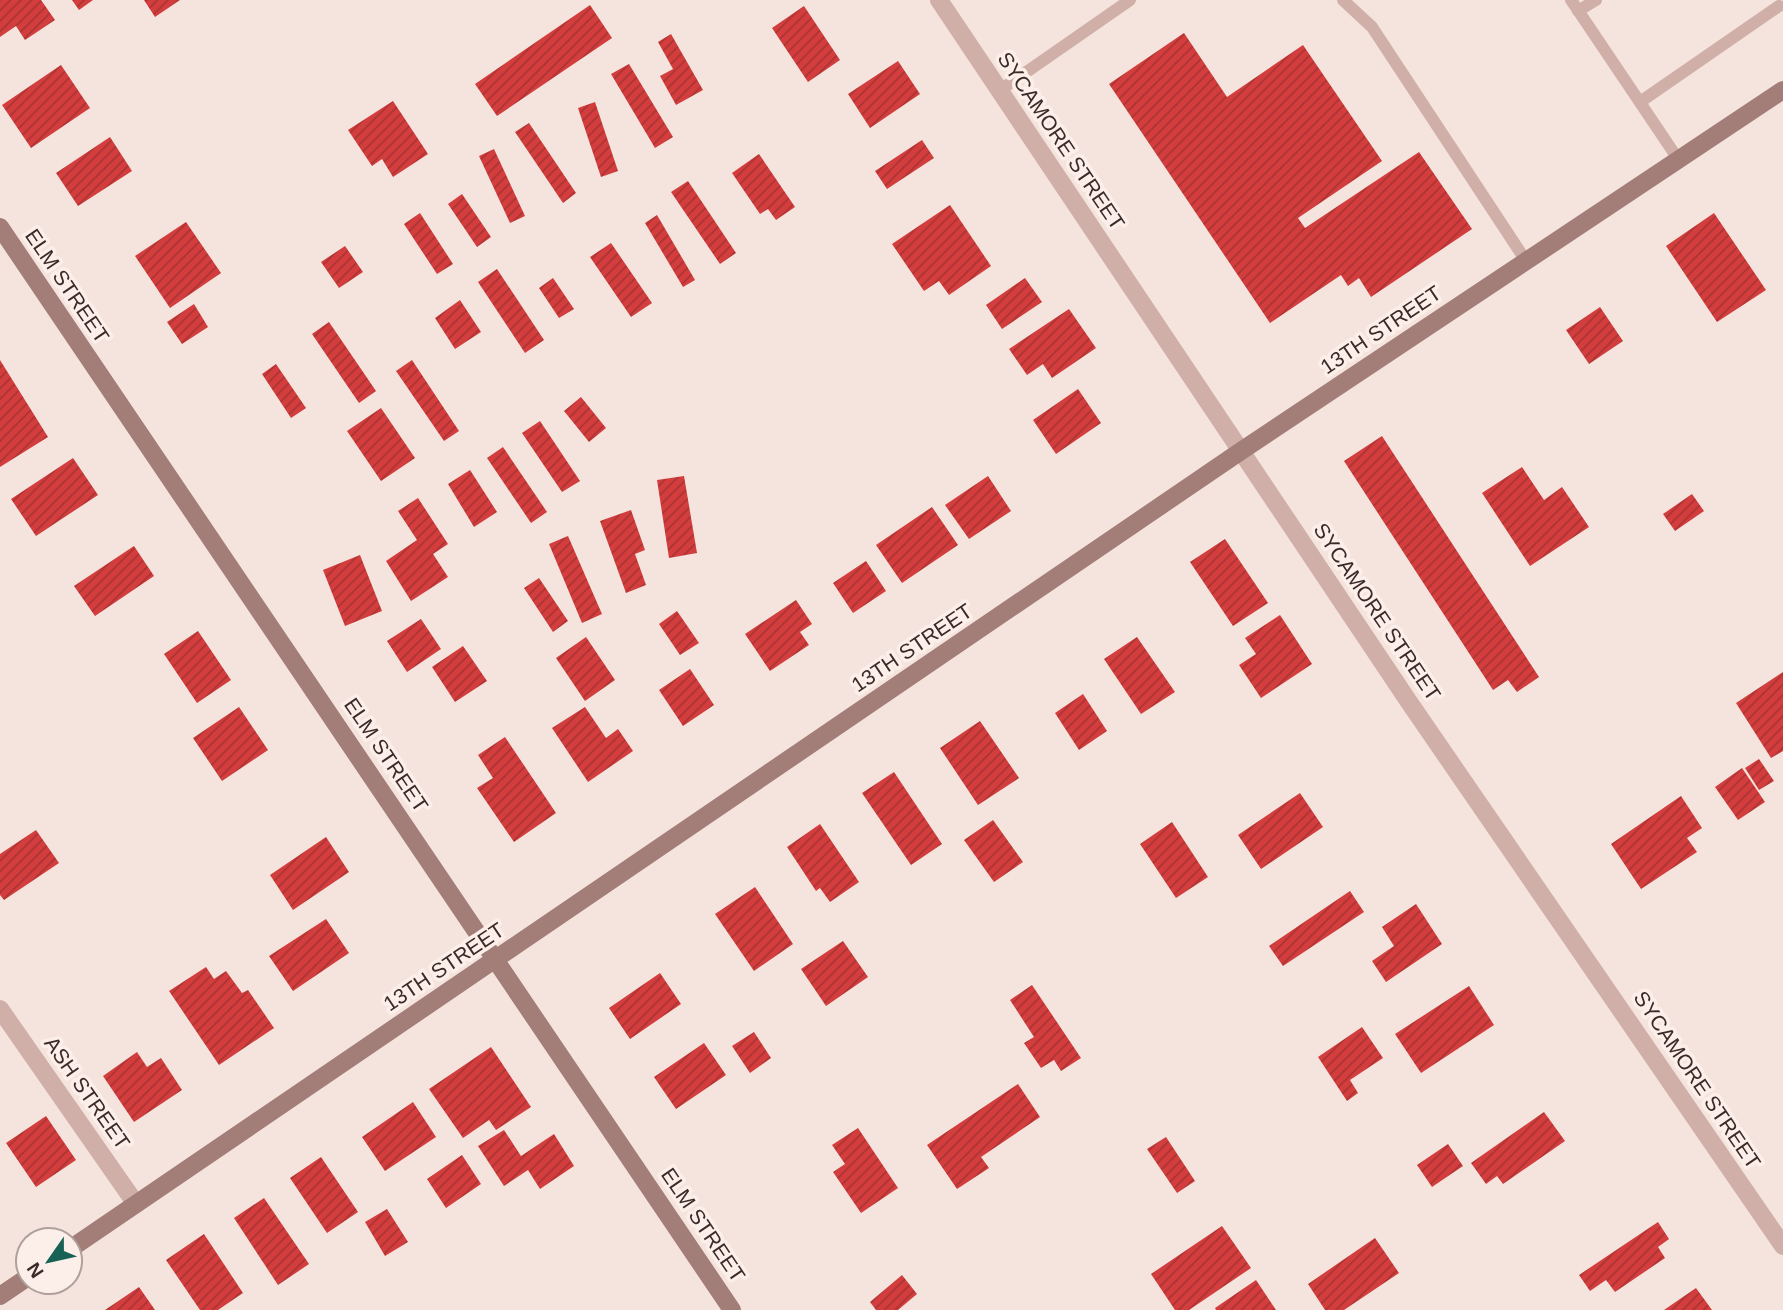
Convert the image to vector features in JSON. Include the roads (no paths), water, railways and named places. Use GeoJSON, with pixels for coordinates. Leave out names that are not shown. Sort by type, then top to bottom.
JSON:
{"type":"FeatureCollection","features":[{"type":"Feature","properties":{"kind":"main road","name":"13TH STREET"},"geometry":{"type":"LineString","coordinates":[[84,1239],[1241,451],[1783,90]]}},
{"type":"Feature","properties":{"kind":"main road","name":"ELM STREET"},"geometry":{"type":"LineString","coordinates":[[0,227],[732,1310]]}},
{"type":"Feature","properties":{"kind":"street","name":"SYCAMORE STREET"},"geometry":{"type":"LineString","coordinates":[[939,0],[1241,451],[1783,1246]]}},
{"type":"Feature","properties":{"kind":"street","name":"ASH STREET"},"geometry":{"type":"LineString","coordinates":[[0,1009],[136,1203]]}},
{"type":"Feature","properties":{"kind":"lane"},"geometry":{"type":"LineString","coordinates":[[999,91],[1130,0]]}},
{"type":"Feature","properties":{"kind":"lane"},"geometry":{"type":"LineString","coordinates":[[1343,0],[1372,27],[1526,261]]}},
{"type":"Feature","properties":{"kind":"lane"},"geometry":{"type":"LineString","coordinates":[[1571,0],[1678,159]]}},
{"type":"Feature","properties":{"kind":"lane"},"geometry":{"type":"LineString","coordinates":[[1578,11],[1596,0]]}},
{"type":"Feature","properties":{"kind":"lane"},"geometry":{"type":"LineString","coordinates":[[1640,102],[1779,6]]}}]}
